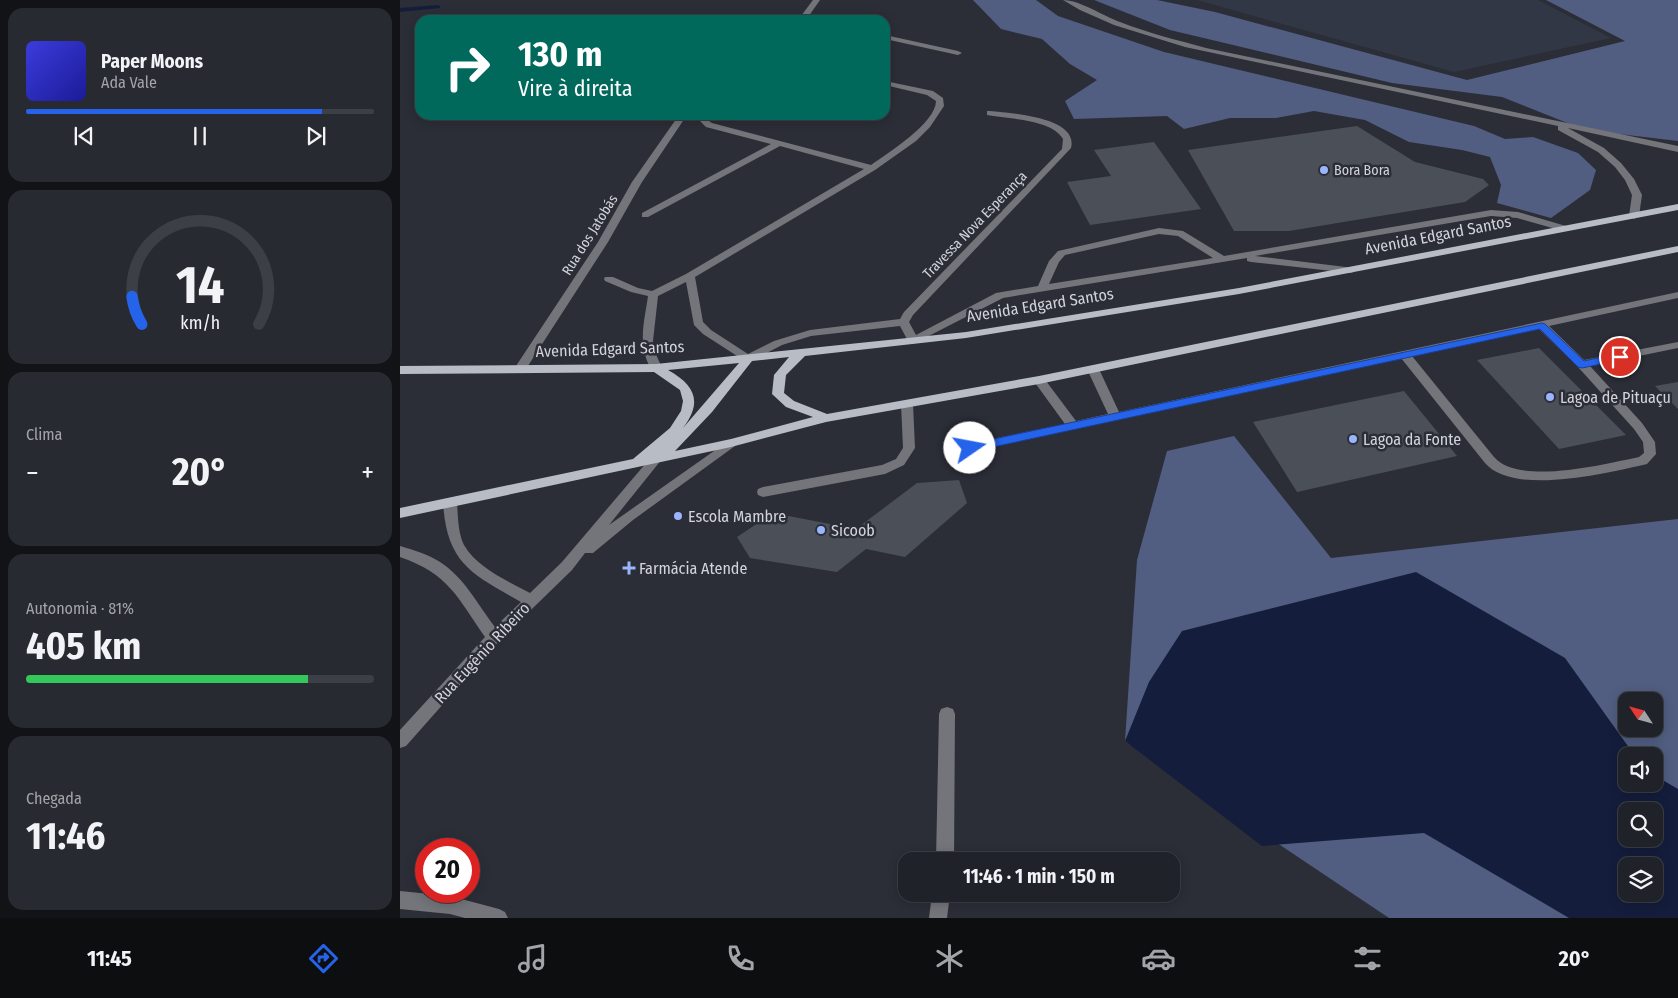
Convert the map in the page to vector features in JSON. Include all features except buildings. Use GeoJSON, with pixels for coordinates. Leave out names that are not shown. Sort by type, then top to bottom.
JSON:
{"type":"FeatureCollection","features":[{"type":"Feature","properties":{"kind":"main road","name":"Avenida Edgard Santos"},"geometry":{"type":"LineString","coordinates":[[400,370],[656,368],[913,341],[1058,321],[1239,291],[1678,207]]}},
{"type":"Feature","properties":{"kind":"main road"},"geometry":{"type":"LineString","coordinates":[[400,514],[731,444],[826,418],[1039,380],[1678,249]]}},
{"type":"Feature","properties":{"kind":"main road"},"geometry":{"type":"LineString","coordinates":[[800,353],[782,370],[777,381],[778,394],[790,404],[826,418]]}},
{"type":"Feature","properties":{"kind":"main road"},"geometry":{"type":"LineString","coordinates":[[656,459],[683,437],[707,412],[748,359]]}},
{"type":"Feature","properties":{"kind":"main road"},"geometry":{"type":"LineString","coordinates":[[632,464],[666,441],[686,414],[689,400],[688,392],[682,384],[656,368]]}},
{"type":"Feature","properties":{"kind":"street"},"geometry":{"type":"LineString","coordinates":[[806,15],[817,0]]}},
{"type":"Feature","properties":{"kind":"street"},"geometry":{"type":"LineString","coordinates":[[1066,0],[1147,35],[1206,50],[1678,149]]}},
{"type":"Feature","properties":{"kind":"street"},"geometry":{"type":"LineString","coordinates":[[890,38],[958,53]]}},
{"type":"Feature","properties":{"kind":"street"},"geometry":{"type":"LineString","coordinates":[[609,279],[635,290],[653,294],[690,276],[872,168],[913,139],[927,125],[940,106],[940,100],[930,93],[890,84]]}},
{"type":"Feature","properties":{"kind":"street","name":"Travessa Nova Esperança"},"geometry":{"type":"LineString","coordinates":[[904,322],[908,314],[1066,150],[1068,142],[1066,136],[1060,130],[1034,121],[990,113]]}},
{"type":"Feature","properties":{"kind":"street","name":"Rua dos Jatobás"},"geometry":{"type":"LineString","coordinates":[[520,369],[603,242],[637,182],[680,120]]}},
{"type":"Feature","properties":{"kind":"street"},"geometry":{"type":"LineString","coordinates":[[705,120],[709,125],[872,168]]}},
{"type":"Feature","properties":{"kind":"street"},"geometry":{"type":"LineString","coordinates":[[1547,120],[1601,150],[1618,165],[1629,179],[1637,195],[1634,216]]}},
{"type":"Feature","properties":{"kind":"street"},"geometry":{"type":"LineString","coordinates":[[645,215],[778,144]]}},
{"type":"Feature","properties":{"kind":"street"},"geometry":{"type":"LineString","coordinates":[[690,276],[698,323],[706,332],[748,359],[778,343],[810,333],[904,322],[913,341],[1000,294],[1236,257],[1491,213],[1518,215],[1563,228]]}},
{"type":"Feature","properties":{"kind":"street"},"geometry":{"type":"LineString","coordinates":[[1043,286],[1054,261],[1062,253],[1159,231],[1180,233],[1222,259]]}},
{"type":"Feature","properties":{"kind":"street"},"geometry":{"type":"LineString","coordinates":[[1236,257],[1350,270]]}},
{"type":"Feature","properties":{"kind":"street"},"geometry":{"type":"LineString","coordinates":[[653,294],[647,341],[648,350],[656,368]]}},
{"type":"Feature","properties":{"kind":"street"},"geometry":{"type":"LineString","coordinates":[[953,451],[1542,326],[1678,295]]}},
{"type":"Feature","properties":{"kind":"street"},"geometry":{"type":"LineString","coordinates":[[1404,354],[1486,458],[1498,468],[1533,475],[1559,474],[1643,460],[1650,454],[1649,442],[1638,426],[1582,364],[1542,326]]}},
{"type":"Feature","properties":{"kind":"street"},"geometry":{"type":"LineString","coordinates":[[1582,364],[1678,345]]}},
{"type":"Feature","properties":{"kind":"street"},"geometry":{"type":"LineString","coordinates":[[1093,369],[1115,417]]}},
{"type":"Feature","properties":{"kind":"street"},"geometry":{"type":"LineString","coordinates":[[1039,380],[1073,426]]}},
{"type":"Feature","properties":{"kind":"street"},"geometry":{"type":"LineString","coordinates":[[763,492],[884,469],[900,462],[909,448],[907,404]]}},
{"type":"Feature","properties":{"kind":"street","name":"Rua Eugênio Ribeiro"},"geometry":{"type":"LineString","coordinates":[[567,566],[628,518],[731,444]]}},
{"type":"Feature","properties":{"kind":"street","name":"Rua Eugênio Ribeiro"},"geometry":{"type":"LineString","coordinates":[[400,741],[494,638],[567,566],[656,459]]}},
{"type":"Feature","properties":{"kind":"street"},"geometry":{"type":"LineString","coordinates":[[450,503],[453,532],[460,550],[473,563],[531,602]]}},
{"type":"Feature","properties":{"kind":"street"},"geometry":{"type":"LineString","coordinates":[[400,552],[427,561],[440,568],[453,582],[494,638]]}},
{"type":"Feature","properties":{"kind":"street"},"geometry":{"type":"LineString","coordinates":[[945,852],[947,714]]}},
{"type":"Feature","properties":{"kind":"street"},"geometry":{"type":"LineString","coordinates":[[400,727],[421,718]]}},
{"type":"Feature","properties":{"kind":"street"},"geometry":{"type":"LineString","coordinates":[[400,900],[450,905],[499,918]]}},
{"type":"Feature","properties":{"kind":"street"},"geometry":{"type":"LineString","coordinates":[[938,918],[940,902]]}},
{"type":"Feature","properties":{"kind":"shaded area"},"geometry":{"type":"Polygon","coordinates":[[[973,0],[1036,0],[1058,16],[1164,52],[1474,126],[1505,139],[1533,137],[1578,153],[1596,170],[1590,190],[1551,218],[1497,203],[1501,185],[1490,157],[1462,150],[1409,142],[1365,120],[1314,111],[1276,118],[1230,118],[1184,129],[1167,116],[1074,119],[1065,101],[1097,80],[1070,64],[1042,39],[1001,29],[973,0]]]}},
{"type":"Feature","properties":{"kind":"shaded area"},"geometry":{"type":"Polygon","coordinates":[[[1094,0],[1157,0],[1215,12],[1467,80],[1625,41],[1546,0],[1678,0],[1678,141],[1585,130],[1502,97],[1392,83],[1170,30],[1094,0]]]}},
{"type":"Feature","properties":{"kind":"shaded area"},"geometry":{"type":"Polygon","coordinates":[[[1197,0],[1538,0],[1611,38],[1454,72],[1197,0]]]}},
{"type":"Feature","properties":{"kind":"shaded area"},"geometry":{"type":"Polygon","coordinates":[[[1234,436],[1331,558],[1678,519],[1678,918],[1389,918],[1125,741],[1137,560],[1167,451],[1234,436]]]}},
{"type":"Feature","properties":{"kind":"shaded area"},"geometry":{"type":"Polygon","coordinates":[[[1416,572],[1565,658],[1618,732],[1618,738],[1622,738],[1629,747],[1618,747],[1618,792],[1663,792],[1663,780],[1678,789],[1678,918],[1569,918],[1424,833],[1262,846],[1125,741],[1149,682],[1182,631],[1416,572]]]}},
{"type":"Feature","properties":{"kind":"waterway"},"geometry":{"type":"LineString","coordinates":[[400,10],[438,7]]}},
{"type":"Feature","properties":{"kind":"place","name":"Bora Bora"},"geometry":{"type":"Point","coordinates":[1324,170]}},
{"type":"Feature","properties":{"kind":"place","name":"Lagoa de Pituaçu"},"geometry":{"type":"Point","coordinates":[1550,397]}},
{"type":"Feature","properties":{"kind":"place","name":"Lagoa da Fonte"},"geometry":{"type":"Point","coordinates":[1353,439]}},
{"type":"Feature","properties":{"kind":"place","name":"Escola Mambre"},"geometry":{"type":"Point","coordinates":[678,516]}},
{"type":"Feature","properties":{"kind":"place","name":"Sicoob"},"geometry":{"type":"Point","coordinates":[821,530]}},
{"type":"Feature","properties":{"kind":"place","name":"Farmácia Atende"},"geometry":{"type":"Point","coordinates":[629,568]}},
{"type":"Feature","properties":{"kind":"route"},"geometry":{"type":"LineString","coordinates":[[970,448],[1542,326],[1582,364],[1620,357]]}}]}
